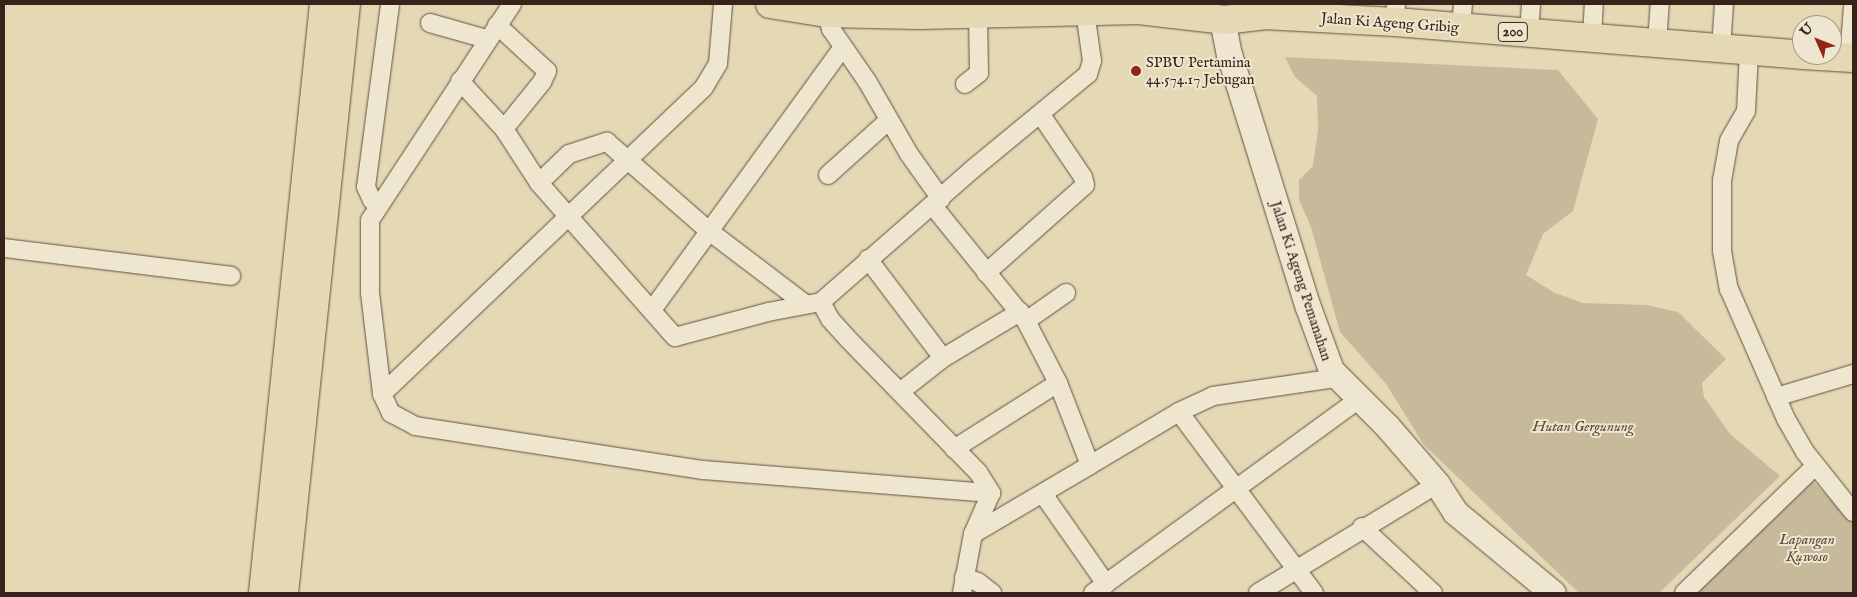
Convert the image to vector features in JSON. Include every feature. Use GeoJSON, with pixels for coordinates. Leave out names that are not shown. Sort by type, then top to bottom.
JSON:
{"type":"FeatureCollection","features":[{"type":"Feature","properties":{"kind":"main road"},"geometry":{"type":"LineString","coordinates":[[263,593],[324,4]]}},
{"type":"Feature","properties":{"kind":"main road"},"geometry":{"type":"LineString","coordinates":[[284,593],[346,4]]}},
{"type":"Feature","properties":{"kind":"main road","name":"Jalan Ki Ageng Gribig"},"geometry":{"type":"LineString","coordinates":[[770,4],[826,8],[918,9],[978,13],[1098,8],[1139,10],[1224,19],[1264,9],[1462,16],[1529,33],[1792,54]]}},
{"type":"Feature","properties":{"kind":"street"},"geometry":{"type":"LineString","coordinates":[[379,206],[372,200],[366,187],[390,4]]}},
{"type":"Feature","properties":{"kind":"street"},"geometry":{"type":"LineString","coordinates":[[512,4],[491,32],[379,206],[369,228],[370,293],[382,394],[391,413],[415,426],[703,470],[992,493]]}},
{"type":"Feature","properties":{"kind":"street"},"geometry":{"type":"LineString","coordinates":[[382,394],[714,74],[718,64],[723,4]]}},
{"type":"Feature","properties":{"kind":"street"},"geometry":{"type":"LineString","coordinates":[[1529,33],[1531,4]]}},
{"type":"Feature","properties":{"kind":"street"},"geometry":{"type":"LineString","coordinates":[[1592,38],[1594,4]]}},
{"type":"Feature","properties":{"kind":"street"},"geometry":{"type":"LineString","coordinates":[[1657,43],[1660,4]]}},
{"type":"Feature","properties":{"kind":"street"},"geometry":{"type":"LineString","coordinates":[[1721,49],[1724,4]]}},
{"type":"Feature","properties":{"kind":"street"},"geometry":{"type":"LineString","coordinates":[[1851,58],[1853,7]]}},
{"type":"Feature","properties":{"kind":"street"},"geometry":{"type":"LineString","coordinates":[[826,8],[832,29],[937,202],[986,273],[1023,316],[1058,383],[1090,464]]}},
{"type":"Feature","properties":{"kind":"street"},"geometry":{"type":"LineString","coordinates":[[460,81],[504,129],[539,182],[675,338],[813,303],[1078,84],[1091,68],[1098,8]]}},
{"type":"Feature","properties":{"kind":"street"},"geometry":{"type":"LineString","coordinates":[[965,84],[978,73],[978,13]]}},
{"type":"Feature","properties":{"kind":"street","name":"Jalan Ki Ageng Pemanahan"},"geometry":{"type":"LineString","coordinates":[[1224,19],[1229,54],[1308,306],[1328,362],[1337,378],[1387,426],[1437,484],[1455,512],[1553,593]]}},
{"type":"Feature","properties":{"kind":"street"},"geometry":{"type":"LineString","coordinates":[[430,23],[491,32],[546,71],[542,82],[504,129]]}},
{"type":"Feature","properties":{"kind":"street"},"geometry":{"type":"LineString","coordinates":[[652,310],[843,47]]}},
{"type":"Feature","properties":{"kind":"street"},"geometry":{"type":"LineString","coordinates":[[1749,52],[1746,111],[1731,133],[1724,159],[1722,251],[1729,289],[1776,397],[1815,466],[1853,512]]}},
{"type":"Feature","properties":{"kind":"street"},"geometry":{"type":"LineString","coordinates":[[986,273],[1085,185],[1084,177],[1041,115]]}},
{"type":"Feature","properties":{"kind":"street"},"geometry":{"type":"LineString","coordinates":[[828,175],[888,121]]}},
{"type":"Feature","properties":{"kind":"street"},"geometry":{"type":"LineString","coordinates":[[539,182],[569,154],[602,141],[627,158],[709,231],[813,303],[984,480],[992,493]]}},
{"type":"Feature","properties":{"kind":"street"},"geometry":{"type":"LineString","coordinates":[[4,248],[231,276]]}},
{"type":"Feature","properties":{"kind":"street"},"geometry":{"type":"LineString","coordinates":[[868,259],[943,358]]}},
{"type":"Feature","properties":{"kind":"street"},"geometry":{"type":"LineString","coordinates":[[900,392],[943,358],[1066,293]]}},
{"type":"Feature","properties":{"kind":"street"},"geometry":{"type":"LineString","coordinates":[[1776,397],[1853,374]]}},
{"type":"Feature","properties":{"kind":"street"},"geometry":{"type":"LineString","coordinates":[[972,534],[1043,494],[1179,412],[1214,396],[1337,378]]}},
{"type":"Feature","properties":{"kind":"street"},"geometry":{"type":"LineString","coordinates":[[954,449],[1058,383]]}},
{"type":"Feature","properties":{"kind":"street"},"geometry":{"type":"LineString","coordinates":[[1043,494],[1099,588],[1359,399]]}},
{"type":"Feature","properties":{"kind":"street"},"geometry":{"type":"LineString","coordinates":[[1179,412],[1298,569],[1314,593]]}},
{"type":"Feature","properties":{"kind":"street"},"geometry":{"type":"LineString","coordinates":[[1684,593],[1815,466]]}},
{"type":"Feature","properties":{"kind":"street"},"geometry":{"type":"LineString","coordinates":[[1258,593],[1362,527],[1437,484]]}},
{"type":"Feature","properties":{"kind":"street"},"geometry":{"type":"LineString","coordinates":[[992,493],[972,534],[963,585],[978,582],[992,593]]}},
{"type":"Feature","properties":{"kind":"street"},"geometry":{"type":"LineString","coordinates":[[1362,527],[1432,593]]}},
{"type":"Feature","properties":{"kind":"green space","name":"Hutan Gergunung"},"geometry":{"type":"Polygon","coordinates":[[[1285,57],[1558,70],[1598,119],[1573,211],[1543,234],[1526,275],[1555,293],[1583,303],[1647,305],[1678,312],[1726,359],[1702,383],[1704,397],[1730,434],[1780,476],[1659,593],[1579,593],[1424,445],[1386,384],[1340,332],[1311,227],[1299,200],[1299,180],[1313,166],[1318,129],[1317,96],[1295,77],[1285,57]]]}},
{"type":"Feature","properties":{"kind":"green space","name":"Lapangan Kuwoso"},"geometry":{"type":"Polygon","coordinates":[[[1813,481],[1853,523],[1853,593],[1694,593],[1813,481]]]}},
{"type":"Feature","properties":{"kind":"place","name":"SPBU Pertamina 44.574.17 Jebugan"},"geometry":{"type":"Point","coordinates":[1136,71]}}]}
